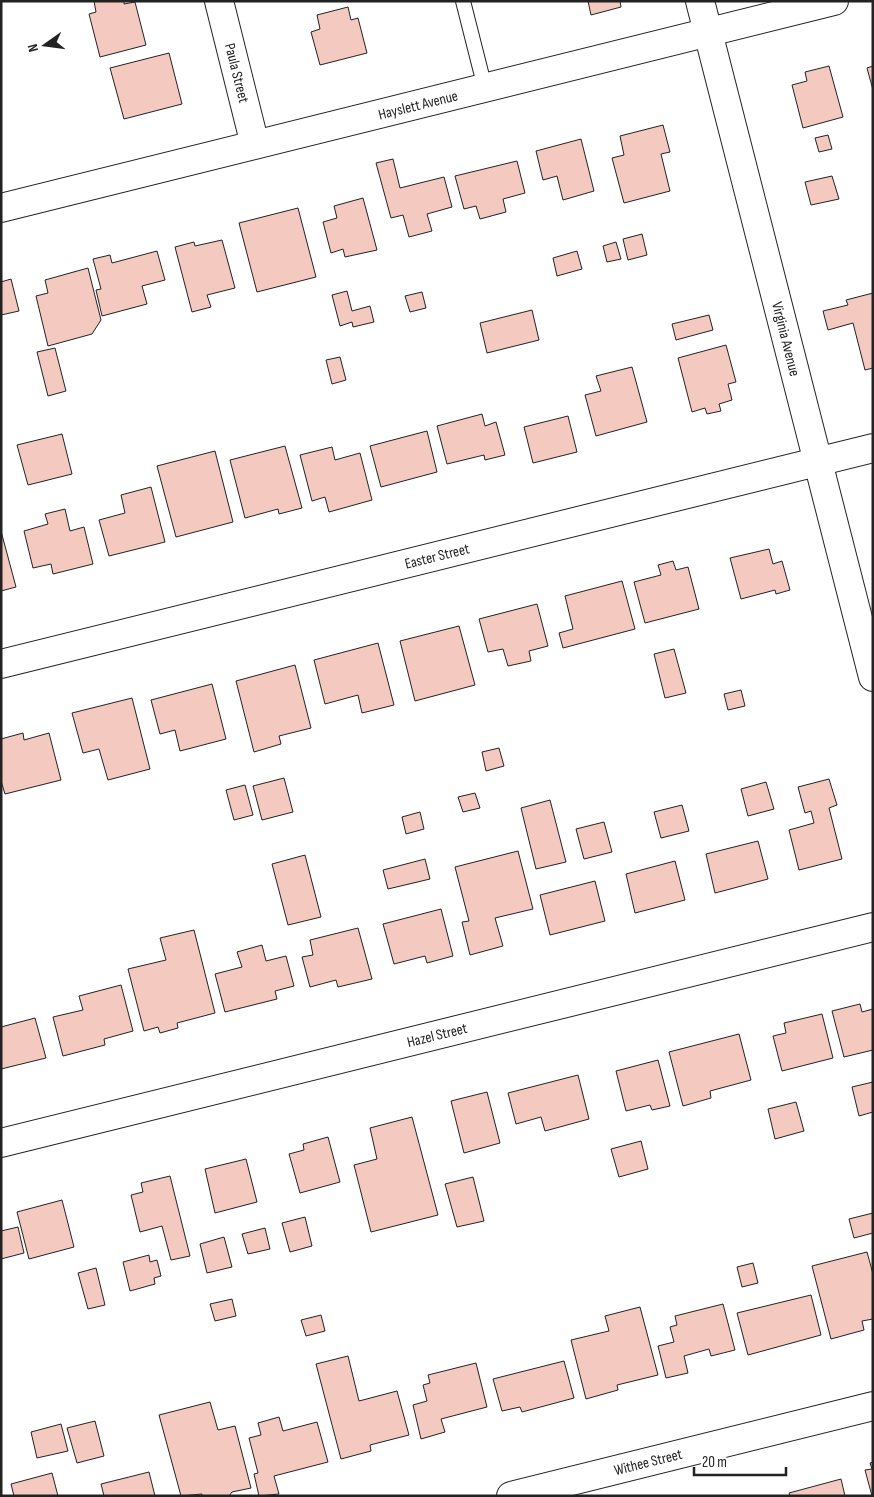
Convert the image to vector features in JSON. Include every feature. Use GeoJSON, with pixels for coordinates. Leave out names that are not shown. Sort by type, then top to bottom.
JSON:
{"type":"FeatureCollection","features":[{"type":"Feature","properties":{"kind":"street","name":"Paula Street"},"geometry":{"type":"LineString","coordinates":[[219,1],[255,145]]}},
{"type":"Feature","properties":{"kind":"street","name":"Virginia Avenue"},"geometry":{"type":"LineString","coordinates":[[700,1],[873,677]]}},
{"type":"Feature","properties":{"kind":"street","name":"Hayslett Avenue"},"geometry":{"type":"LineString","coordinates":[[1,208],[834,1]]}},
{"type":"Feature","properties":{"kind":"street","name":"Easter Street"},"geometry":{"type":"LineString","coordinates":[[1,664],[873,448]]}},
{"type":"Feature","properties":{"kind":"street","name":"Hazel Street"},"geometry":{"type":"LineString","coordinates":[[1,1143],[873,926]]}},
{"type":"Feature","properties":{"kind":"street","name":"Withee Street"},"geometry":{"type":"LineString","coordinates":[[511,1496],[873,1406]]}},
{"type":"Feature","properties":{"kind":"lane"},"geometry":{"type":"LineString","coordinates":[[463,1],[485,88]]}},
{"type":"Feature","properties":{"kind":"building"},"geometry":{"type":"Polygon","coordinates":[[[94,1],[124,1],[124,4],[135,2],[146,45],[100,57],[89,14],[96,12],[94,1]]]}},
{"type":"Feature","properties":{"kind":"building"},"geometry":{"type":"Polygon","coordinates":[[[588,1],[620,1],[621,7],[591,15],[588,1]]]}},
{"type":"Feature","properties":{"kind":"building"},"geometry":{"type":"Polygon","coordinates":[[[348,7],[351,20],[358,18],[367,53],[320,65],[311,32],[320,29],[317,15],[348,7]]]}},
{"type":"Feature","properties":{"kind":"building"},"geometry":{"type":"Polygon","coordinates":[[[169,53],[182,104],[124,119],[110,68],[169,53]]]}},
{"type":"Feature","properties":{"kind":"building"},"geometry":{"type":"Polygon","coordinates":[[[829,66],[843,117],[803,128],[792,85],[807,81],[805,72],[829,66]]]}},
{"type":"Feature","properties":{"kind":"building"},"geometry":{"type":"Polygon","coordinates":[[[873,66],[873,90],[867,68],[873,66]]]}},
{"type":"Feature","properties":{"kind":"building"},"geometry":{"type":"Polygon","coordinates":[[[663,125],[670,152],[661,154],[670,191],[624,203],[612,158],[624,155],[620,136],[663,125]]]}},
{"type":"Feature","properties":{"kind":"building"},"geometry":{"type":"Polygon","coordinates":[[[828,135],[832,149],[819,152],[815,138],[828,135]]]}},
{"type":"Feature","properties":{"kind":"building"},"geometry":{"type":"Polygon","coordinates":[[[581,139],[594,191],[563,200],[557,176],[543,180],[536,151],[581,139]]]}},
{"type":"Feature","properties":{"kind":"building"},"geometry":{"type":"Polygon","coordinates":[[[393,159],[400,188],[444,177],[452,207],[427,214],[432,231],[409,237],[403,215],[391,218],[376,163],[393,159]]]}},
{"type":"Feature","properties":{"kind":"building"},"geometry":{"type":"Polygon","coordinates":[[[517,161],[525,193],[503,199],[506,212],[480,219],[476,206],[464,209],[455,176],[517,161]]]}},
{"type":"Feature","properties":{"kind":"building"},"geometry":{"type":"Polygon","coordinates":[[[832,176],[839,199],[811,205],[805,182],[832,176]]]}},
{"type":"Feature","properties":{"kind":"building"},"geometry":{"type":"Polygon","coordinates":[[[363,198],[377,250],[345,257],[343,249],[331,253],[323,222],[337,218],[334,206],[363,198]]]}},
{"type":"Feature","properties":{"kind":"building"},"geometry":{"type":"Polygon","coordinates":[[[298,208],[316,277],[257,292],[239,223],[298,208]]]}},
{"type":"Feature","properties":{"kind":"building"},"geometry":{"type":"Polygon","coordinates":[[[642,234],[647,255],[628,260],[623,239],[642,234]]]}},
{"type":"Feature","properties":{"kind":"building"},"geometry":{"type":"Polygon","coordinates":[[[222,240],[235,288],[207,295],[211,307],[192,312],[175,247],[194,242],[195,246],[222,240]]]}},
{"type":"Feature","properties":{"kind":"building"},"geometry":{"type":"Polygon","coordinates":[[[616,242],[621,259],[607,262],[603,246],[616,242]]]}},
{"type":"Feature","properties":{"kind":"building"},"geometry":{"type":"Polygon","coordinates":[[[157,251],[165,280],[142,286],[147,304],[102,316],[96,290],[101,289],[93,259],[110,255],[112,263],[157,251]]]}},
{"type":"Feature","properties":{"kind":"building"},"geometry":{"type":"Polygon","coordinates":[[[577,251],[582,269],[557,276],[553,258],[577,251]]]}},
{"type":"Feature","properties":{"kind":"building"},"geometry":{"type":"Polygon","coordinates":[[[88,268],[101,320],[92,334],[48,346],[36,296],[48,293],[45,280],[88,268]]]}},
{"type":"Feature","properties":{"kind":"building"},"geometry":{"type":"Polygon","coordinates":[[[11,279],[19,311],[1,315],[1,282],[11,279]]]}},
{"type":"Feature","properties":{"kind":"building"},"geometry":{"type":"Polygon","coordinates":[[[347,291],[352,311],[370,306],[374,322],[353,327],[352,322],[340,326],[332,295],[347,291]]]}},
{"type":"Feature","properties":{"kind":"building"},"geometry":{"type":"Polygon","coordinates":[[[422,292],[426,308],[410,312],[405,296],[422,292]]]}},
{"type":"Feature","properties":{"kind":"building"},"geometry":{"type":"Polygon","coordinates":[[[873,293],[873,368],[865,370],[853,323],[828,330],[823,311],[848,305],[846,300],[873,293]]]}},
{"type":"Feature","properties":{"kind":"building"},"geometry":{"type":"Polygon","coordinates":[[[532,310],[539,340],[487,353],[480,323],[532,310]]]}},
{"type":"Feature","properties":{"kind":"building"},"geometry":{"type":"Polygon","coordinates":[[[709,315],[713,330],[676,340],[672,324],[709,315]]]}},
{"type":"Feature","properties":{"kind":"building"},"geometry":{"type":"Polygon","coordinates":[[[726,345],[736,382],[728,384],[732,400],[719,404],[721,411],[707,414],[705,408],[692,412],[678,358],[726,345]]]}},
{"type":"Feature","properties":{"kind":"building"},"geometry":{"type":"Polygon","coordinates":[[[55,348],[66,391],[48,396],[37,352],[55,348]]]}},
{"type":"Feature","properties":{"kind":"building"},"geometry":{"type":"Polygon","coordinates":[[[340,357],[346,380],[332,384],[326,360],[340,357]]]}},
{"type":"Feature","properties":{"kind":"building"},"geometry":{"type":"Polygon","coordinates":[[[632,367],[647,422],[596,436],[585,395],[601,391],[596,376],[632,367]]]}},
{"type":"Feature","properties":{"kind":"building"},"geometry":{"type":"Polygon","coordinates":[[[482,414],[485,426],[496,422],[505,455],[485,460],[484,455],[447,464],[437,426],[482,414]]]}},
{"type":"Feature","properties":{"kind":"building"},"geometry":{"type":"Polygon","coordinates":[[[568,416],[577,452],[533,463],[524,427],[568,416]]]}},
{"type":"Feature","properties":{"kind":"building"},"geometry":{"type":"Polygon","coordinates":[[[427,431],[437,472],[381,487],[370,446],[427,431]]]}},
{"type":"Feature","properties":{"kind":"building"},"geometry":{"type":"Polygon","coordinates":[[[62,434],[72,474],[28,485],[17,445],[62,434]]]}},
{"type":"Feature","properties":{"kind":"building"},"geometry":{"type":"Polygon","coordinates":[[[285,446],[302,508],[279,514],[278,509],[245,518],[230,460],[285,446]]]}},
{"type":"Feature","properties":{"kind":"building"},"geometry":{"type":"Polygon","coordinates":[[[332,447],[335,460],[360,453],[372,500],[329,512],[325,497],[312,501],[300,455],[332,447]]]}},
{"type":"Feature","properties":{"kind":"building"},"geometry":{"type":"Polygon","coordinates":[[[215,451],[233,522],[176,537],[157,466],[215,451]]]}},
{"type":"Feature","properties":{"kind":"building"},"geometry":{"type":"Polygon","coordinates":[[[151,487],[165,542],[109,556],[99,520],[125,513],[121,495],[151,487]]]}},
{"type":"Feature","properties":{"kind":"building"},"geometry":{"type":"Polygon","coordinates":[[[65,509],[70,531],[84,527],[93,564],[53,574],[51,564],[33,568],[24,531],[48,524],[45,514],[65,509]]]}},
{"type":"Feature","properties":{"kind":"building"},"geometry":{"type":"Polygon","coordinates":[[[1,531],[16,587],[1,591],[1,531]]]}},
{"type":"Feature","properties":{"kind":"building"},"geometry":{"type":"Polygon","coordinates":[[[769,549],[773,564],[782,561],[790,590],[776,594],[775,590],[741,599],[730,558],[769,549]]]}},
{"type":"Feature","properties":{"kind":"building"},"geometry":{"type":"Polygon","coordinates":[[[673,561],[676,570],[688,567],[699,609],[645,623],[634,582],[661,575],[658,565],[673,561]]]}},
{"type":"Feature","properties":{"kind":"building"},"geometry":{"type":"Polygon","coordinates":[[[622,581],[635,629],[563,648],[559,633],[573,629],[565,596],[622,581]]]}},
{"type":"Feature","properties":{"kind":"building"},"geometry":{"type":"Polygon","coordinates":[[[537,604],[548,646],[529,651],[531,661],[508,666],[503,649],[488,652],[479,619],[537,604]]]}},
{"type":"Feature","properties":{"kind":"building"},"geometry":{"type":"Polygon","coordinates":[[[459,626],[475,685],[415,701],[400,641],[459,626]]]}},
{"type":"Feature","properties":{"kind":"building"},"geometry":{"type":"Polygon","coordinates":[[[378,643],[394,705],[362,713],[358,695],[325,704],[314,660],[378,643]]]}},
{"type":"Feature","properties":{"kind":"building"},"geometry":{"type":"Polygon","coordinates":[[[674,649],[686,693],[665,698],[654,654],[674,649]]]}},
{"type":"Feature","properties":{"kind":"building"},"geometry":{"type":"Polygon","coordinates":[[[295,665],[311,728],[279,736],[281,744],[254,752],[236,681],[295,665]]]}},
{"type":"Feature","properties":{"kind":"building"},"geometry":{"type":"Polygon","coordinates":[[[212,684],[226,739],[180,751],[175,730],[160,734],[151,700],[212,684]]]}},
{"type":"Feature","properties":{"kind":"building"},"geometry":{"type":"Polygon","coordinates":[[[741,690],[745,706],[728,710],[724,694],[741,690]]]}},
{"type":"Feature","properties":{"kind":"building"},"geometry":{"type":"Polygon","coordinates":[[[132,698],[150,769],[108,780],[99,749],[83,753],[72,713],[132,698]]]}},
{"type":"Feature","properties":{"kind":"building"},"geometry":{"type":"Polygon","coordinates":[[[23,733],[24,740],[49,733],[61,780],[5,794],[1,781],[1,739],[23,733]]]}},
{"type":"Feature","properties":{"kind":"building"},"geometry":{"type":"Polygon","coordinates":[[[499,748],[504,766],[486,771],[482,752],[499,748]]]}},
{"type":"Feature","properties":{"kind":"building"},"geometry":{"type":"Polygon","coordinates":[[[284,778],[293,812],[262,820],[253,786],[284,778]]]}},
{"type":"Feature","properties":{"kind":"building"},"geometry":{"type":"Polygon","coordinates":[[[829,779],[837,805],[829,808],[842,859],[799,870],[789,830],[814,823],[811,811],[805,813],[798,787],[829,779]]]}},
{"type":"Feature","properties":{"kind":"building"},"geometry":{"type":"Polygon","coordinates":[[[766,782],[774,809],[748,816],[741,789],[766,782]]]}},
{"type":"Feature","properties":{"kind":"building"},"geometry":{"type":"Polygon","coordinates":[[[245,785],[253,815],[234,820],[226,790],[245,785]]]}},
{"type":"Feature","properties":{"kind":"building"},"geometry":{"type":"Polygon","coordinates":[[[475,793],[480,808],[463,812],[458,797],[475,793]]]}},
{"type":"Feature","properties":{"kind":"building"},"geometry":{"type":"Polygon","coordinates":[[[550,800],[566,862],[536,869],[521,808],[550,800]]]}},
{"type":"Feature","properties":{"kind":"building"},"geometry":{"type":"Polygon","coordinates":[[[682,805],[689,831],[661,838],[654,812],[682,805]]]}},
{"type":"Feature","properties":{"kind":"building"},"geometry":{"type":"Polygon","coordinates":[[[420,812],[424,829],[406,834],[402,817],[420,812]]]}},
{"type":"Feature","properties":{"kind":"building"},"geometry":{"type":"Polygon","coordinates":[[[604,822],[612,852],[584,859],[576,829],[604,822]]]}},
{"type":"Feature","properties":{"kind":"building"},"geometry":{"type":"Polygon","coordinates":[[[758,841],[768,879],[715,893],[706,854],[758,841]]]}},
{"type":"Feature","properties":{"kind":"building"},"geometry":{"type":"Polygon","coordinates":[[[518,851],[533,909],[495,918],[503,946],[470,955],[462,922],[469,921],[455,867],[518,851]]]}},
{"type":"Feature","properties":{"kind":"building"},"geometry":{"type":"Polygon","coordinates":[[[305,855],[321,917],[288,925],[272,864],[305,855]]]}},
{"type":"Feature","properties":{"kind":"building"},"geometry":{"type":"Polygon","coordinates":[[[425,859],[430,879],[388,889],[383,870],[425,859]]]}},
{"type":"Feature","properties":{"kind":"building"},"geometry":{"type":"Polygon","coordinates":[[[675,861],[685,900],[635,913],[626,874],[675,861]]]}},
{"type":"Feature","properties":{"kind":"building"},"geometry":{"type":"Polygon","coordinates":[[[595,881],[605,921],[550,935],[540,895],[595,881]]]}},
{"type":"Feature","properties":{"kind":"building"},"geometry":{"type":"Polygon","coordinates":[[[441,909],[453,956],[427,963],[425,956],[394,964],[383,924],[441,909]]]}},
{"type":"Feature","properties":{"kind":"building"},"geometry":{"type":"Polygon","coordinates":[[[358,928],[372,979],[338,987],[336,980],[310,987],[302,957],[313,955],[310,940],[358,928]]]}},
{"type":"Feature","properties":{"kind":"building"},"geometry":{"type":"Polygon","coordinates":[[[194,930],[215,1013],[177,1023],[178,1028],[160,1033],[158,1027],[144,1031],[128,969],[166,960],[160,938],[194,930]]]}},
{"type":"Feature","properties":{"kind":"building"},"geometry":{"type":"Polygon","coordinates":[[[262,945],[266,961],[286,956],[294,986],[275,991],[277,999],[225,1012],[215,974],[242,967],[237,952],[262,945]]]}},
{"type":"Feature","properties":{"kind":"building"},"geometry":{"type":"Polygon","coordinates":[[[121,985],[133,1031],[104,1039],[105,1045],[63,1056],[53,1017],[83,1010],[79,996],[121,985]]]}},
{"type":"Feature","properties":{"kind":"building"},"geometry":{"type":"Polygon","coordinates":[[[860,1004],[862,1012],[873,1009],[873,1050],[844,1057],[832,1011],[860,1004]]]}},
{"type":"Feature","properties":{"kind":"building"},"geometry":{"type":"Polygon","coordinates":[[[822,1014],[833,1058],[782,1071],[773,1036],[786,1033],[784,1023],[822,1014]]]}},
{"type":"Feature","properties":{"kind":"building"},"geometry":{"type":"Polygon","coordinates":[[[35,1018],[46,1058],[1,1069],[1,1027],[35,1018]]]}},
{"type":"Feature","properties":{"kind":"building"},"geometry":{"type":"Polygon","coordinates":[[[739,1034],[751,1080],[710,1091],[711,1098],[683,1106],[669,1052],[739,1034]]]}},
{"type":"Feature","properties":{"kind":"building"},"geometry":{"type":"Polygon","coordinates":[[[658,1060],[670,1106],[652,1110],[650,1105],[626,1111],[616,1071],[658,1060]]]}},
{"type":"Feature","properties":{"kind":"building"},"geometry":{"type":"Polygon","coordinates":[[[578,1075],[589,1119],[545,1131],[541,1117],[516,1124],[508,1093],[578,1075]]]}},
{"type":"Feature","properties":{"kind":"building"},"geometry":{"type":"Polygon","coordinates":[[[873,1082],[873,1112],[859,1116],[852,1087],[873,1082]]]}},
{"type":"Feature","properties":{"kind":"building"},"geometry":{"type":"Polygon","coordinates":[[[487,1092],[500,1143],[464,1153],[451,1101],[487,1092]]]}},
{"type":"Feature","properties":{"kind":"building"},"geometry":{"type":"Polygon","coordinates":[[[796,1102],[804,1131],[775,1139],[768,1109],[796,1102]]]}},
{"type":"Feature","properties":{"kind":"building"},"geometry":{"type":"Polygon","coordinates":[[[412,1117],[438,1215],[371,1232],[354,1165],[377,1159],[370,1128],[412,1117]]]}},
{"type":"Feature","properties":{"kind":"building"},"geometry":{"type":"Polygon","coordinates":[[[328,1137],[340,1182],[300,1193],[289,1154],[304,1150],[303,1144],[328,1137]]]}},
{"type":"Feature","properties":{"kind":"building"},"geometry":{"type":"Polygon","coordinates":[[[641,1141],[648,1169],[619,1177],[611,1149],[641,1141]]]}},
{"type":"Feature","properties":{"kind":"building"},"geometry":{"type":"Polygon","coordinates":[[[246,1159],[257,1202],[215,1213],[205,1169],[246,1159]]]}},
{"type":"Feature","properties":{"kind":"building"},"geometry":{"type":"Polygon","coordinates":[[[170,1176],[190,1256],[171,1260],[162,1226],[140,1232],[131,1195],[143,1192],[141,1183],[170,1176]]]}},
{"type":"Feature","properties":{"kind":"building"},"geometry":{"type":"Polygon","coordinates":[[[473,1177],[484,1221],[457,1227],[445,1184],[473,1177]]]}},
{"type":"Feature","properties":{"kind":"building"},"geometry":{"type":"Polygon","coordinates":[[[62,1200],[74,1247],[29,1259],[17,1212],[62,1200]]]}},
{"type":"Feature","properties":{"kind":"building"},"geometry":{"type":"Polygon","coordinates":[[[873,1213],[873,1233],[854,1238],[849,1219],[873,1213]]]}},
{"type":"Feature","properties":{"kind":"building"},"geometry":{"type":"Polygon","coordinates":[[[305,1217],[312,1246],[290,1252],[282,1223],[305,1217]]]}},
{"type":"Feature","properties":{"kind":"building"},"geometry":{"type":"Polygon","coordinates":[[[18,1227],[24,1253],[1,1259],[1,1231],[18,1227]]]}},
{"type":"Feature","properties":{"kind":"building"},"geometry":{"type":"Polygon","coordinates":[[[265,1228],[270,1249],[248,1254],[242,1234],[265,1228]]]}},
{"type":"Feature","properties":{"kind":"building"},"geometry":{"type":"Polygon","coordinates":[[[224,1237],[232,1267],[207,1273],[200,1244],[224,1237]]]}},
{"type":"Feature","properties":{"kind":"building"},"geometry":{"type":"Polygon","coordinates":[[[867,1252],[873,1274],[873,1319],[862,1321],[864,1330],[831,1339],[812,1266],[867,1252]]]}},
{"type":"Feature","properties":{"kind":"building"},"geometry":{"type":"Polygon","coordinates":[[[149,1255],[150,1262],[157,1260],[161,1276],[154,1278],[155,1284],[130,1291],[123,1262],[149,1255]]]}},
{"type":"Feature","properties":{"kind":"building"},"geometry":{"type":"Polygon","coordinates":[[[753,1263],[758,1283],[742,1287],[737,1267],[753,1263]]]}},
{"type":"Feature","properties":{"kind":"building"},"geometry":{"type":"Polygon","coordinates":[[[96,1268],[105,1305],[88,1309],[78,1273],[96,1268]]]}},
{"type":"Feature","properties":{"kind":"building"},"geometry":{"type":"Polygon","coordinates":[[[811,1295],[821,1335],[748,1355],[737,1313],[811,1295]]]}},
{"type":"Feature","properties":{"kind":"building"},"geometry":{"type":"Polygon","coordinates":[[[232,1299],[236,1316],[215,1321],[210,1304],[232,1299]]]}},
{"type":"Feature","properties":{"kind":"building"},"geometry":{"type":"Polygon","coordinates":[[[723,1304],[735,1350],[711,1356],[709,1349],[684,1356],[688,1373],[666,1378],[658,1346],[674,1342],[670,1327],[677,1325],[675,1316],[723,1304]]]}},
{"type":"Feature","properties":{"kind":"building"},"geometry":{"type":"Polygon","coordinates":[[[640,1307],[658,1375],[617,1385],[618,1390],[586,1399],[571,1340],[609,1331],[605,1316],[640,1307]]]}},
{"type":"Feature","properties":{"kind":"building"},"geometry":{"type":"Polygon","coordinates":[[[321,1315],[325,1331],[306,1336],[301,1320],[321,1315]]]}},
{"type":"Feature","properties":{"kind":"building"},"geometry":{"type":"Polygon","coordinates":[[[348,1356],[359,1401],[397,1391],[409,1435],[370,1445],[371,1451],[341,1459],[316,1364],[348,1356]]]}},
{"type":"Feature","properties":{"kind":"building"},"geometry":{"type":"Polygon","coordinates":[[[564,1361],[574,1398],[522,1412],[520,1407],[502,1411],[493,1379],[564,1361]]]}},
{"type":"Feature","properties":{"kind":"building"},"geometry":{"type":"Polygon","coordinates":[[[476,1363],[487,1407],[441,1419],[445,1432],[421,1439],[413,1405],[427,1401],[423,1385],[430,1383],[428,1375],[476,1363]]]}},
{"type":"Feature","properties":{"kind":"building"},"geometry":{"type":"Polygon","coordinates":[[[210,1402],[218,1430],[235,1426],[251,1488],[232,1492],[229,1496],[202,1496],[202,1494],[181,1496],[159,1415],[210,1402]]]}},
{"type":"Feature","properties":{"kind":"building"},"geometry":{"type":"Polygon","coordinates":[[[279,1417],[283,1431],[317,1422],[328,1462],[274,1476],[279,1494],[259,1496],[254,1474],[258,1473],[249,1438],[261,1435],[258,1423],[279,1417]]]}},
{"type":"Feature","properties":{"kind":"building"},"geometry":{"type":"Polygon","coordinates":[[[95,1421],[104,1456],[77,1463],[67,1428],[95,1421]]]}},
{"type":"Feature","properties":{"kind":"building"},"geometry":{"type":"Polygon","coordinates":[[[61,1424],[68,1451],[37,1458],[31,1432],[61,1424]]]}},
{"type":"Feature","properties":{"kind":"building"},"geometry":{"type":"Polygon","coordinates":[[[873,1462],[872,1496],[865,1470],[872,1469],[870,1463],[873,1462]]]}},
{"type":"Feature","properties":{"kind":"building"},"geometry":{"type":"Polygon","coordinates":[[[149,1472],[155,1496],[104,1496],[101,1484],[149,1472]]]}},
{"type":"Feature","properties":{"kind":"building"},"geometry":{"type":"Polygon","coordinates":[[[52,1473],[58,1496],[14,1496],[11,1484],[52,1473]]]}},
{"type":"Feature","properties":{"kind":"building"},"geometry":{"type":"Polygon","coordinates":[[[841,1479],[845,1496],[790,1496],[789,1493],[841,1479]]]}}]}
